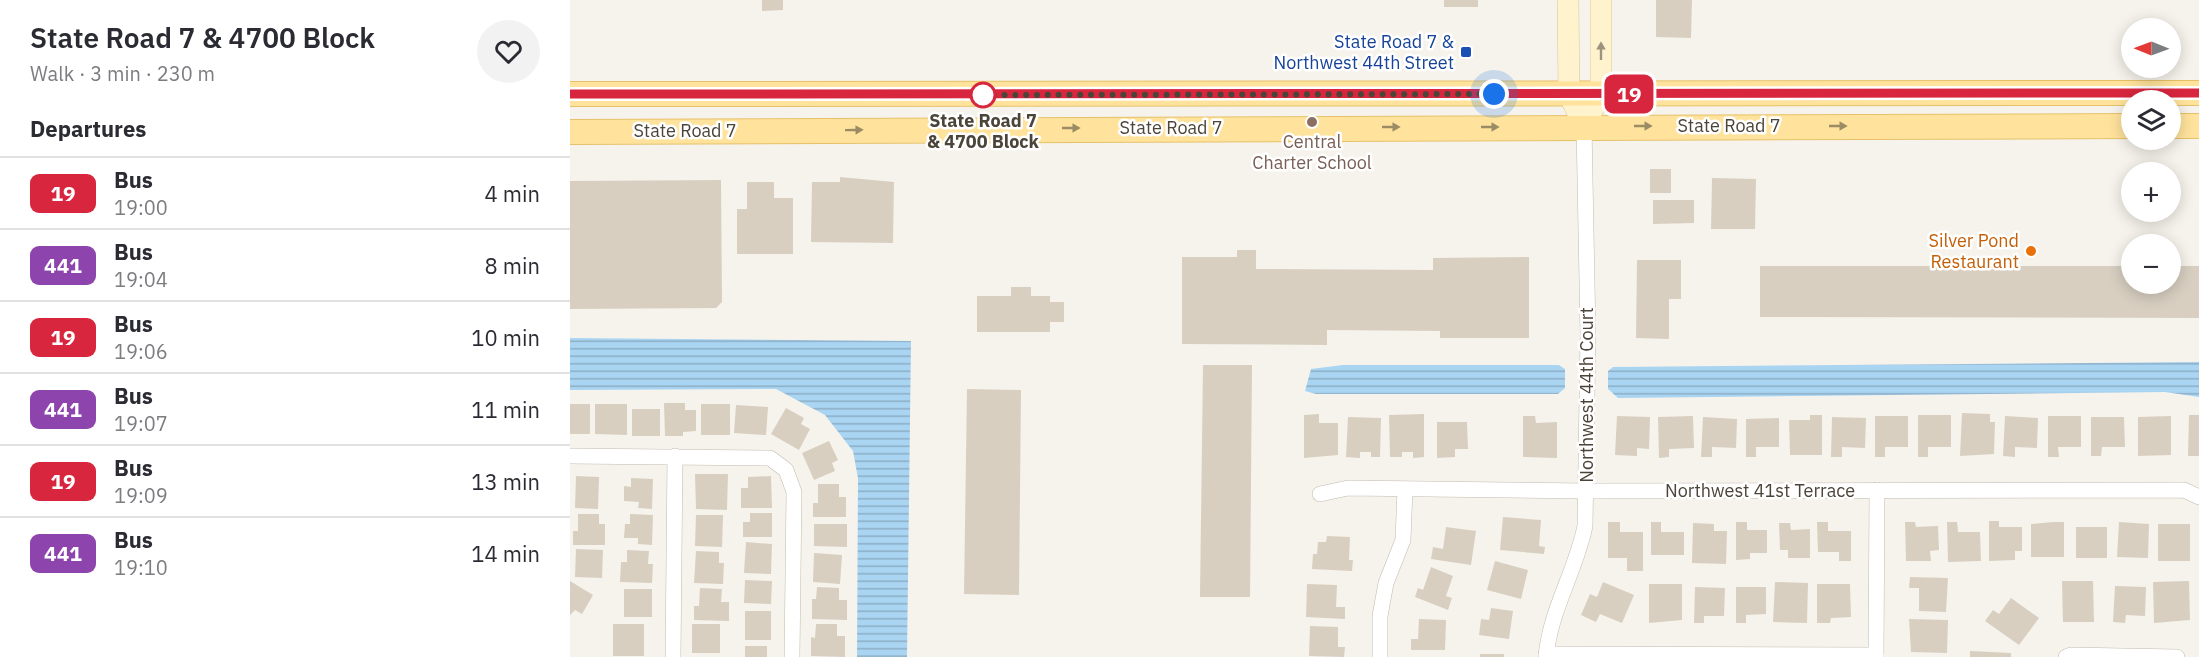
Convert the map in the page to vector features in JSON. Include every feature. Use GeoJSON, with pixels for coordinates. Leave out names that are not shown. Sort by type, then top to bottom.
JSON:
{"type":"FeatureCollection","features":[{"type":"Feature","properties":{"kind":"main road","name":"State Road 7"},"geometry":{"type":"LineString","coordinates":[[570,94],[2121,93]]}},
{"type":"Feature","properties":{"kind":"main road","name":"State Road 7"},"geometry":{"type":"LineString","coordinates":[[2181,93],[2199,93]]}},
{"type":"Feature","properties":{"kind":"main road"},"geometry":{"type":"LineString","coordinates":[[1936,126],[2025,114],[2045,106],[2062,94]]}},
{"type":"Feature","properties":{"kind":"main road"},"geometry":{"type":"LineString","coordinates":[[2072,126],[2084,113],[2121,102]]}},
{"type":"Feature","properties":{"kind":"main road","name":"State Road 7"},"geometry":{"type":"LineString","coordinates":[[570,132],[1584,126],[2121,126]]}},
{"type":"Feature","properties":{"kind":"main road"},"geometry":{"type":"LineString","coordinates":[[2181,126],[2199,126]]}},
{"type":"Feature","properties":{"kind":"street"},"geometry":{"type":"LineString","coordinates":[[1568,0],[1569,94],[1584,126]]}},
{"type":"Feature","properties":{"kind":"street"},"geometry":{"type":"LineString","coordinates":[[1584,126],[1601,94],[1601,0]]}},
{"type":"Feature","properties":{"kind":"street","name":"Northwest 44th Court"},"geometry":{"type":"LineString","coordinates":[[1546,656],[1551,621],[1579,555],[1586,526],[1584,126]]}},
{"type":"Feature","properties":{"kind":"street"},"geometry":{"type":"LineString","coordinates":[[570,456],[770,458],[786,470],[794,492],[792,657]]}},
{"type":"Feature","properties":{"kind":"street"},"geometry":{"type":"LineString","coordinates":[[673,657],[675,456]]}},
{"type":"Feature","properties":{"kind":"street","name":"Northwest 41st Terrace"},"geometry":{"type":"LineString","coordinates":[[1320,494],[1348,488],[1587,491],[2184,490],[2199,497]]}},
{"type":"Feature","properties":{"kind":"street"},"geometry":{"type":"LineString","coordinates":[[1380,657],[1380,616],[1386,583],[1403,540],[1405,489]]}},
{"type":"Feature","properties":{"kind":"street"},"geometry":{"type":"LineString","coordinates":[[1546,656],[1876,656],[1877,490]]}},
{"type":"Feature","properties":{"kind":"street"},"geometry":{"type":"LineString","coordinates":[[2067,657],[2071,655],[2178,657]]}},
{"type":"Feature","properties":{"kind":"water"},"geometry":{"type":"Polygon","coordinates":[[[570,338],[911,341],[907,657],[857,657],[858,478],[853,451],[825,415],[776,389],[570,390],[570,338]]]}},
{"type":"Feature","properties":{"kind":"water"},"geometry":{"type":"Polygon","coordinates":[[[2199,362],[2199,397],[2165,392],[1618,398],[1608,389],[1608,371],[1613,367],[2199,362]]]}},
{"type":"Feature","properties":{"kind":"water"},"geometry":{"type":"Polygon","coordinates":[[[1343,365],[1559,365],[1565,369],[1565,388],[1558,394],[1316,394],[1305,391],[1311,369],[1343,365]]]}},
{"type":"Feature","properties":{"kind":"building"},"geometry":{"type":"Polygon","coordinates":[[[762,0],[783,0],[783,10],[762,11],[762,0]]]}},
{"type":"Feature","properties":{"kind":"building"},"geometry":{"type":"Polygon","coordinates":[[[1444,0],[1478,0],[1478,7],[1444,7],[1444,0]]]}},
{"type":"Feature","properties":{"kind":"building"},"geometry":{"type":"Polygon","coordinates":[[[1656,0],[1692,0],[1691,38],[1656,37],[1656,0]]]}},
{"type":"Feature","properties":{"kind":"building"},"geometry":{"type":"Polygon","coordinates":[[[1650,169],[1671,169],[1671,193],[1650,193],[1650,169]]]}},
{"type":"Feature","properties":{"kind":"building"},"geometry":{"type":"Polygon","coordinates":[[[840,177],[894,182],[893,243],[811,242],[812,182],[840,182],[840,177]]]}},
{"type":"Feature","properties":{"kind":"building"},"geometry":{"type":"Polygon","coordinates":[[[1712,178],[1756,179],[1755,229],[1711,229],[1712,178]]]}},
{"type":"Feature","properties":{"kind":"building"},"geometry":{"type":"Polygon","coordinates":[[[721,180],[722,302],[716,308],[570,309],[570,181],[721,180]]]}},
{"type":"Feature","properties":{"kind":"building"},"geometry":{"type":"Polygon","coordinates":[[[747,182],[774,182],[774,198],[793,198],[793,254],[737,254],[737,209],[747,209],[747,182]]]}},
{"type":"Feature","properties":{"kind":"building"},"geometry":{"type":"Polygon","coordinates":[[[1653,200],[1694,200],[1694,223],[1653,224],[1653,200]]]}},
{"type":"Feature","properties":{"kind":"building"},"geometry":{"type":"Polygon","coordinates":[[[1237,250],[1256,250],[1256,269],[1433,270],[1433,258],[1529,257],[1529,338],[1440,338],[1440,331],[1327,330],[1327,345],[1182,344],[1182,257],[1237,257],[1237,250]]]}},
{"type":"Feature","properties":{"kind":"building"},"geometry":{"type":"Polygon","coordinates":[[[1637,260],[1681,260],[1681,299],[1669,299],[1669,339],[1636,338],[1637,260]]]}},
{"type":"Feature","properties":{"kind":"building"},"geometry":{"type":"Polygon","coordinates":[[[1760,266],[2121,266],[2121,294],[2181,294],[2181,266],[2199,266],[2199,318],[1760,317],[1760,266]]]}},
{"type":"Feature","properties":{"kind":"building"},"geometry":{"type":"Polygon","coordinates":[[[1011,287],[1031,287],[1031,296],[1050,296],[1050,302],[1064,302],[1064,322],[1050,322],[1050,332],[977,332],[977,296],[1011,296],[1011,287]]]}},
{"type":"Feature","properties":{"kind":"building"},"geometry":{"type":"Polygon","coordinates":[[[1203,365],[1252,365],[1250,597],[1200,597],[1203,365]]]}},
{"type":"Feature","properties":{"kind":"building"},"geometry":{"type":"Polygon","coordinates":[[[967,389],[1021,390],[1019,595],[964,594],[967,389]]]}},
{"type":"Feature","properties":{"kind":"building"},"geometry":{"type":"Polygon","coordinates":[[[664,403],[685,403],[685,410],[696,410],[696,431],[683,432],[683,436],[665,436],[664,403]]]}},
{"type":"Feature","properties":{"kind":"building"},"geometry":{"type":"Polygon","coordinates":[[[570,404],[590,404],[590,434],[570,434],[570,404]]]}},
{"type":"Feature","properties":{"kind":"building"},"geometry":{"type":"Polygon","coordinates":[[[595,404],[627,404],[627,435],[595,434],[595,404]]]}},
{"type":"Feature","properties":{"kind":"building"},"geometry":{"type":"Polygon","coordinates":[[[701,404],[730,404],[730,435],[701,435],[701,404]]]}},
{"type":"Feature","properties":{"kind":"building"},"geometry":{"type":"Polygon","coordinates":[[[736,405],[768,407],[766,435],[734,433],[736,405]]]}},
{"type":"Feature","properties":{"kind":"building"},"geometry":{"type":"Polygon","coordinates":[[[786,408],[804,418],[801,424],[810,429],[799,450],[771,434],[786,408]]]}},
{"type":"Feature","properties":{"kind":"building"},"geometry":{"type":"Polygon","coordinates":[[[632,409],[660,409],[660,436],[632,436],[632,409]]]}},
{"type":"Feature","properties":{"kind":"building"},"geometry":{"type":"Polygon","coordinates":[[[1962,413],[1990,414],[1990,422],[1995,422],[1994,454],[1960,456],[1962,413]]]}},
{"type":"Feature","properties":{"kind":"building"},"geometry":{"type":"Polygon","coordinates":[[[1319,414],[1319,423],[1338,423],[1338,455],[1304,458],[1304,415],[1319,414]]]}},
{"type":"Feature","properties":{"kind":"building"},"geometry":{"type":"Polygon","coordinates":[[[1424,414],[1424,457],[1413,458],[1413,452],[1402,452],[1402,457],[1390,457],[1389,415],[1424,414]]]}},
{"type":"Feature","properties":{"kind":"building"},"geometry":{"type":"Polygon","coordinates":[[[1810,415],[1822,415],[1822,455],[1790,455],[1789,420],[1810,420],[1810,415]]]}},
{"type":"Feature","properties":{"kind":"building"},"geometry":{"type":"Polygon","coordinates":[[[1918,415],[1951,415],[1951,447],[1928,447],[1928,457],[1918,457],[1918,415]]]}},
{"type":"Feature","properties":{"kind":"building"},"geometry":{"type":"Polygon","coordinates":[[[2189,415],[2199,415],[2199,456],[2188,456],[2189,415]]]}},
{"type":"Feature","properties":{"kind":"building"},"geometry":{"type":"Polygon","coordinates":[[[1523,416],[1535,416],[1536,423],[1557,422],[1557,458],[1523,457],[1523,416]]]}},
{"type":"Feature","properties":{"kind":"building"},"geometry":{"type":"Polygon","coordinates":[[[1617,416],[1650,417],[1649,449],[1637,448],[1637,456],[1615,455],[1617,416]]]}},
{"type":"Feature","properties":{"kind":"building"},"geometry":{"type":"Polygon","coordinates":[[[1693,416],[1694,448],[1669,449],[1669,457],[1659,458],[1658,417],[1693,416]]]}},
{"type":"Feature","properties":{"kind":"building"},"geometry":{"type":"Polygon","coordinates":[[[1875,416],[1908,416],[1908,447],[1885,447],[1885,457],[1875,457],[1875,416]]]}},
{"type":"Feature","properties":{"kind":"building"},"geometry":{"type":"Polygon","coordinates":[[[2005,416],[2038,418],[2037,448],[2015,447],[2015,457],[2003,456],[2005,416]]]}},
{"type":"Feature","properties":{"kind":"building"},"geometry":{"type":"Polygon","coordinates":[[[2048,416],[2081,416],[2081,447],[2058,447],[2059,457],[2048,457],[2048,416]]]}},
{"type":"Feature","properties":{"kind":"building"},"geometry":{"type":"Polygon","coordinates":[[[2171,416],[2171,455],[2138,456],[2138,417],[2171,416]]]}},
{"type":"Feature","properties":{"kind":"building"},"geometry":{"type":"Polygon","coordinates":[[[1348,417],[1381,418],[1380,457],[1371,457],[1371,452],[1360,452],[1360,458],[1346,457],[1348,417]]]}},
{"type":"Feature","properties":{"kind":"building"},"geometry":{"type":"Polygon","coordinates":[[[1703,417],[1737,419],[1736,448],[1712,447],[1712,457],[1701,457],[1703,417]]]}},
{"type":"Feature","properties":{"kind":"building"},"geometry":{"type":"Polygon","coordinates":[[[1832,417],[1866,418],[1865,448],[1842,447],[1842,457],[1831,457],[1832,417]]]}},
{"type":"Feature","properties":{"kind":"building"},"geometry":{"type":"Polygon","coordinates":[[[2091,417],[2124,417],[2125,447],[2102,447],[2101,456],[2091,456],[2091,417]]]}},
{"type":"Feature","properties":{"kind":"building"},"geometry":{"type":"Polygon","coordinates":[[[1779,418],[1779,447],[1756,447],[1756,457],[1746,457],[1746,419],[1779,418]]]}},
{"type":"Feature","properties":{"kind":"building"},"geometry":{"type":"Polygon","coordinates":[[[1437,422],[1467,422],[1468,449],[1455,449],[1455,457],[1437,458],[1437,422]]]}},
{"type":"Feature","properties":{"kind":"building"},"geometry":{"type":"Polygon","coordinates":[[[829,441],[838,460],[832,463],[835,471],[814,480],[802,453],[829,441]]]}},
{"type":"Feature","properties":{"kind":"building"},"geometry":{"type":"Polygon","coordinates":[[[695,474],[728,474],[727,510],[696,509],[695,474]]]}},
{"type":"Feature","properties":{"kind":"building"},"geometry":{"type":"Polygon","coordinates":[[[576,476],[599,477],[598,509],[575,508],[576,476]]]}},
{"type":"Feature","properties":{"kind":"building"},"geometry":{"type":"Polygon","coordinates":[[[771,476],[772,508],[741,508],[741,488],[748,488],[748,477],[771,476]]]}},
{"type":"Feature","properties":{"kind":"building"},"geometry":{"type":"Polygon","coordinates":[[[631,478],[653,479],[652,509],[638,508],[639,502],[624,501],[624,486],[631,487],[631,478]]]}},
{"type":"Feature","properties":{"kind":"building"},"geometry":{"type":"Polygon","coordinates":[[[818,484],[839,484],[839,497],[846,497],[846,517],[813,517],[813,503],[818,503],[818,484]]]}},
{"type":"Feature","properties":{"kind":"building"},"geometry":{"type":"Polygon","coordinates":[[[750,513],[772,513],[772,537],[743,537],[743,522],[750,522],[750,513]]]}},
{"type":"Feature","properties":{"kind":"building"},"geometry":{"type":"Polygon","coordinates":[[[578,514],[599,514],[599,524],[605,524],[605,545],[573,545],[573,531],[578,531],[578,514]]]}},
{"type":"Feature","properties":{"kind":"building"},"geometry":{"type":"Polygon","coordinates":[[[630,514],[653,515],[652,545],[638,544],[638,538],[624,538],[625,524],[630,524],[630,514]]]}},
{"type":"Feature","properties":{"kind":"building"},"geometry":{"type":"Polygon","coordinates":[[[696,515],[723,515],[722,547],[695,546],[696,515]]]}},
{"type":"Feature","properties":{"kind":"building"},"geometry":{"type":"Polygon","coordinates":[[[1503,517],[1541,520],[1539,546],[1545,547],[1544,554],[1500,550],[1503,517]]]}},
{"type":"Feature","properties":{"kind":"building"},"geometry":{"type":"Polygon","coordinates":[[[1989,521],[1999,521],[1999,527],[2022,527],[2022,551],[2015,551],[2015,560],[1989,561],[1989,521]]]}},
{"type":"Feature","properties":{"kind":"building"},"geometry":{"type":"Polygon","coordinates":[[[1608,522],[1620,522],[1620,532],[1643,532],[1643,571],[1627,571],[1627,558],[1608,558],[1608,522]]]}},
{"type":"Feature","properties":{"kind":"building"},"geometry":{"type":"Polygon","coordinates":[[[1651,522],[1661,522],[1661,532],[1684,532],[1684,555],[1651,555],[1651,522]]]}},
{"type":"Feature","properties":{"kind":"building"},"geometry":{"type":"Polygon","coordinates":[[[1736,522],[1747,522],[1747,530],[1767,530],[1767,553],[1750,553],[1750,559],[1736,560],[1736,522]]]}},
{"type":"Feature","properties":{"kind":"building"},"geometry":{"type":"Polygon","coordinates":[[[1817,522],[1828,522],[1828,531],[1851,531],[1851,561],[1839,561],[1839,552],[1818,552],[1817,522]]]}},
{"type":"Feature","properties":{"kind":"building"},"geometry":{"type":"Polygon","coordinates":[[[1905,522],[1915,522],[1916,527],[1938,526],[1939,550],[1930,551],[1931,561],[1906,561],[1905,522]]]}},
{"type":"Feature","properties":{"kind":"building"},"geometry":{"type":"Polygon","coordinates":[[[1947,522],[1957,522],[1958,532],[1980,532],[1981,561],[1948,562],[1947,522]]]}},
{"type":"Feature","properties":{"kind":"building"},"geometry":{"type":"Polygon","coordinates":[[[2064,522],[2064,557],[2031,557],[2031,524],[2064,522]]]}},
{"type":"Feature","properties":{"kind":"building"},"geometry":{"type":"Polygon","coordinates":[[[2119,522],[2149,524],[2148,558],[2117,557],[2119,522]]]}},
{"type":"Feature","properties":{"kind":"building"},"geometry":{"type":"Polygon","coordinates":[[[1693,523],[1714,524],[1714,531],[1727,531],[1726,564],[1692,563],[1693,523]]]}},
{"type":"Feature","properties":{"kind":"building"},"geometry":{"type":"Polygon","coordinates":[[[1779,523],[1790,523],[1791,530],[1810,529],[1810,558],[1788,558],[1788,550],[1780,550],[1779,523]]]}},
{"type":"Feature","properties":{"kind":"building"},"geometry":{"type":"Polygon","coordinates":[[[814,524],[847,524],[847,547],[814,546],[814,524]]]}},
{"type":"Feature","properties":{"kind":"building"},"geometry":{"type":"Polygon","coordinates":[[[2158,524],[2190,524],[2190,561],[2158,561],[2158,524]]]}},
{"type":"Feature","properties":{"kind":"building"},"geometry":{"type":"Polygon","coordinates":[[[1446,527],[1476,531],[1471,565],[1431,559],[1433,547],[1443,549],[1446,527]]]}},
{"type":"Feature","properties":{"kind":"building"},"geometry":{"type":"Polygon","coordinates":[[[2076,527],[2107,527],[2107,558],[2076,558],[2076,527]]]}},
{"type":"Feature","properties":{"kind":"building"},"geometry":{"type":"Polygon","coordinates":[[[1327,536],[1350,537],[1349,560],[1353,560],[1352,571],[1312,569],[1313,554],[1317,554],[1318,542],[1326,542],[1327,536]]]}},
{"type":"Feature","properties":{"kind":"building"},"geometry":{"type":"Polygon","coordinates":[[[746,542],[772,544],[771,574],[744,573],[746,542]]]}},
{"type":"Feature","properties":{"kind":"building"},"geometry":{"type":"Polygon","coordinates":[[[576,549],[603,550],[602,578],[575,577],[576,549]]]}},
{"type":"Feature","properties":{"kind":"building"},"geometry":{"type":"Polygon","coordinates":[[[627,550],[649,551],[648,564],[653,564],[652,583],[620,582],[621,562],[627,562],[627,550]]]}},
{"type":"Feature","properties":{"kind":"building"},"geometry":{"type":"Polygon","coordinates":[[[696,551],[719,552],[719,563],[724,563],[723,584],[694,583],[696,551]]]}},
{"type":"Feature","properties":{"kind":"building"},"geometry":{"type":"Polygon","coordinates":[[[814,553],[842,555],[840,584],[813,582],[814,553]]]}},
{"type":"Feature","properties":{"kind":"building"},"geometry":{"type":"Polygon","coordinates":[[[1495,561],[1528,570],[1521,599],[1487,590],[1495,561]]]}},
{"type":"Feature","properties":{"kind":"building"},"geometry":{"type":"Polygon","coordinates":[[[1431,567],[1453,576],[1446,596],[1452,598],[1448,610],[1415,597],[1418,588],[1423,590],[1431,567]]]}},
{"type":"Feature","properties":{"kind":"building"},"geometry":{"type":"Polygon","coordinates":[[[1910,577],[1948,578],[1946,612],[1919,611],[1919,588],[1909,588],[1910,577]]]}},
{"type":"Feature","properties":{"kind":"building"},"geometry":{"type":"Polygon","coordinates":[[[745,580],[772,581],[771,604],[744,603],[745,580]]]}},
{"type":"Feature","properties":{"kind":"building"},"geometry":{"type":"Polygon","coordinates":[[[570,581],[593,595],[582,614],[575,610],[570,615],[570,581]]]}},
{"type":"Feature","properties":{"kind":"building"},"geometry":{"type":"Polygon","coordinates":[[[2062,581],[2093,581],[2094,622],[2063,622],[2062,581]]]}},
{"type":"Feature","properties":{"kind":"building"},"geometry":{"type":"Polygon","coordinates":[[[2189,581],[2190,620],[2154,623],[2153,582],[2189,581]]]}},
{"type":"Feature","properties":{"kind":"building"},"geometry":{"type":"Polygon","coordinates":[[[1603,582],[1634,595],[1622,623],[1600,614],[1596,622],[1581,615],[1590,594],[1597,597],[1603,582]]]}},
{"type":"Feature","properties":{"kind":"building"},"geometry":{"type":"Polygon","coordinates":[[[1775,582],[1808,583],[1807,623],[1773,622],[1775,582]]]}},
{"type":"Feature","properties":{"kind":"building"},"geometry":{"type":"Polygon","coordinates":[[[1307,584],[1337,585],[1336,607],[1345,607],[1345,619],[1306,617],[1307,584]]]}},
{"type":"Feature","properties":{"kind":"building"},"geometry":{"type":"Polygon","coordinates":[[[1649,584],[1682,584],[1682,620],[1649,623],[1649,584]]]}},
{"type":"Feature","properties":{"kind":"building"},"geometry":{"type":"Polygon","coordinates":[[[1817,584],[1850,584],[1851,617],[1831,618],[1830,623],[1817,623],[1817,584]]]}},
{"type":"Feature","properties":{"kind":"building"},"geometry":{"type":"Polygon","coordinates":[[[2115,586],[2146,587],[2145,616],[2126,615],[2125,623],[2113,622],[2115,586]]]}},
{"type":"Feature","properties":{"kind":"building"},"geometry":{"type":"Polygon","coordinates":[[[817,587],[839,588],[839,600],[847,600],[847,620],[812,619],[812,599],[816,599],[817,587]]]}},
{"type":"Feature","properties":{"kind":"building"},"geometry":{"type":"Polygon","coordinates":[[[1695,587],[1725,588],[1724,616],[1704,616],[1704,623],[1694,623],[1695,587]]]}},
{"type":"Feature","properties":{"kind":"building"},"geometry":{"type":"Polygon","coordinates":[[[1736,587],[1766,587],[1766,614],[1746,615],[1746,623],[1736,623],[1736,587]]]}},
{"type":"Feature","properties":{"kind":"building"},"geometry":{"type":"Polygon","coordinates":[[[700,588],[722,589],[721,602],[729,602],[729,621],[694,620],[694,606],[699,606],[700,588]]]}},
{"type":"Feature","properties":{"kind":"building"},"geometry":{"type":"Polygon","coordinates":[[[624,589],[652,589],[652,617],[624,617],[624,589]]]}},
{"type":"Feature","properties":{"kind":"building"},"geometry":{"type":"Polygon","coordinates":[[[2011,598],[2039,618],[2019,645],[1985,621],[1993,610],[1999,614],[2011,598]]]}},
{"type":"Feature","properties":{"kind":"building"},"geometry":{"type":"Polygon","coordinates":[[[1491,608],[1513,611],[1509,639],[1479,635],[1481,619],[1489,620],[1491,608]]]}},
{"type":"Feature","properties":{"kind":"building"},"geometry":{"type":"Polygon","coordinates":[[[745,611],[771,611],[771,640],[745,640],[745,611]]]}},
{"type":"Feature","properties":{"kind":"building"},"geometry":{"type":"Polygon","coordinates":[[[1419,619],[1446,620],[1445,650],[1411,650],[1411,639],[1418,639],[1419,619]]]}},
{"type":"Feature","properties":{"kind":"building"},"geometry":{"type":"Polygon","coordinates":[[[1909,619],[1948,620],[1947,653],[1911,652],[1909,619]]]}},
{"type":"Feature","properties":{"kind":"building"},"geometry":{"type":"Polygon","coordinates":[[[613,624],[644,624],[644,656],[613,656],[613,624]]]}},
{"type":"Feature","properties":{"kind":"building"},"geometry":{"type":"Polygon","coordinates":[[[692,624],[720,624],[720,653],[692,653],[692,624]]]}},
{"type":"Feature","properties":{"kind":"building"},"geometry":{"type":"Polygon","coordinates":[[[816,624],[837,624],[837,636],[845,636],[845,657],[811,656],[811,637],[815,638],[816,624]]]}},
{"type":"Feature","properties":{"kind":"building"},"geometry":{"type":"Polygon","coordinates":[[[1310,626],[1338,627],[1338,647],[1345,647],[1344,657],[1309,656],[1310,626]]]}},
{"type":"Feature","properties":{"kind":"building"},"geometry":{"type":"Polygon","coordinates":[[[745,646],[767,646],[767,657],[745,657],[745,646]]]}},
{"type":"Feature","properties":{"kind":"building"},"geometry":{"type":"Polygon","coordinates":[[[1970,651],[2011,653],[2011,657],[1970,657],[1970,651]]]}},
{"type":"Feature","properties":{"kind":"building"},"geometry":{"type":"Polygon","coordinates":[[[1480,654],[1504,654],[1504,657],[1480,657],[1480,654]]]}},
{"type":"Feature","properties":{"kind":"bus line","name":"19"},"geometry":{"type":"LineString","coordinates":[[570,94],[2199,93]]}},
{"type":"Feature","properties":{"kind":"place","name":"State Road 7 & Northwest 44th Street"},"geometry":{"type":"Point","coordinates":[1466,52]}},
{"type":"Feature","properties":{"kind":"place","name":"State Road 7 & 4700 Block"},"geometry":{"type":"Point","coordinates":[983,95]}},
{"type":"Feature","properties":{"kind":"place","name":"Central Charter School"},"geometry":{"type":"Point","coordinates":[1312,122]}},
{"type":"Feature","properties":{"kind":"place","name":"Silver Pond Restaurant"},"geometry":{"type":"Point","coordinates":[2031,251]}},
{"type":"Feature","properties":{"kind":"route"},"geometry":{"type":"LineString","coordinates":[[983,95],[1494,94]]}}]}
